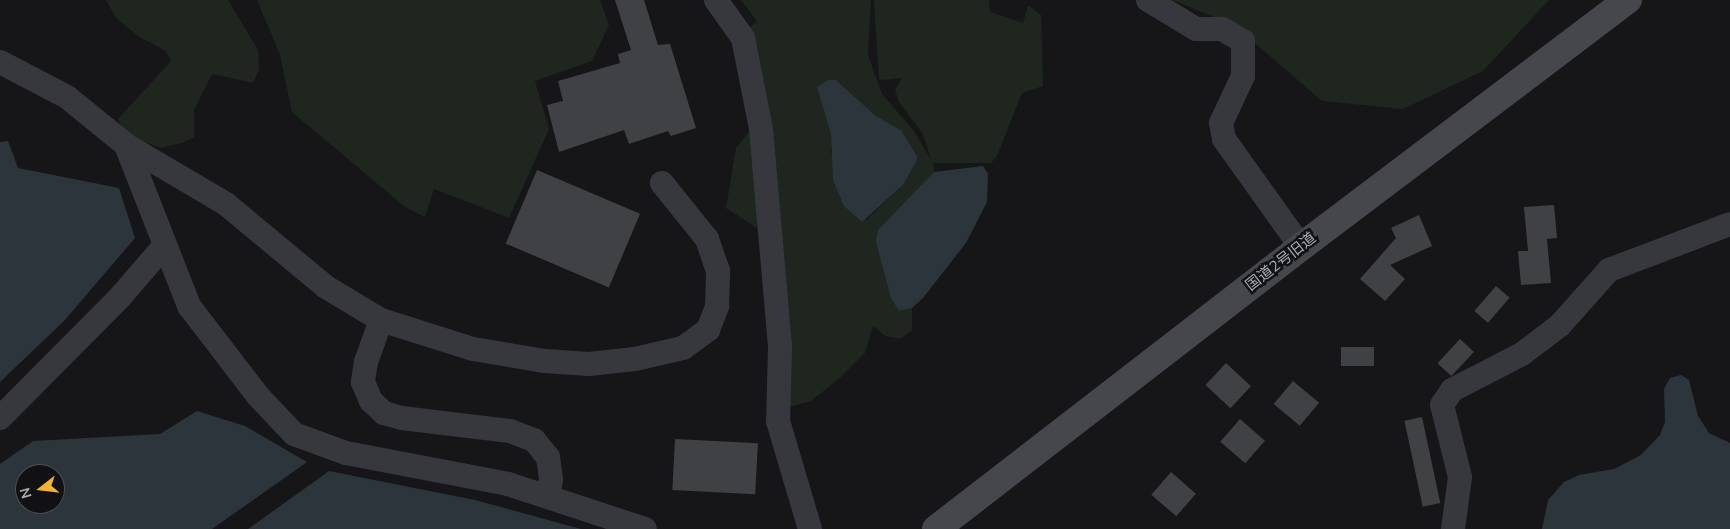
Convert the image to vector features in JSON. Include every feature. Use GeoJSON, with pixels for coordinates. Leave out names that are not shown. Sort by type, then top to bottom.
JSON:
{"type":"FeatureCollection","features":[{"type":"Feature","properties":{"kind":"street"},"geometry":{"type":"LineString","coordinates":[[716,0],[743,38],[761,130],[780,347],[778,422],[810,529]]}},
{"type":"Feature","properties":{"kind":"street"},"geometry":{"type":"LineString","coordinates":[[1148,0],[1196,29],[1222,29],[1243,41],[1243,76],[1221,123],[1224,139],[1301,247]]}},
{"type":"Feature","properties":{"kind":"street","name":"国道2号旧道"},"geometry":{"type":"LineString","coordinates":[[936,529],[1301,247],[1628,0]]}},
{"type":"Feature","properties":{"kind":"street"},"geometry":{"type":"LineString","coordinates":[[0,62],[66,97],[126,145],[226,204],[326,287],[381,320],[473,348],[545,361],[589,364],[683,348],[708,330],[717,306],[718,270],[707,239],[662,183]]}},
{"type":"Feature","properties":{"kind":"street"},"geometry":{"type":"LineString","coordinates":[[126,145],[189,306],[258,396],[294,434],[346,453],[508,484],[645,529]]}},
{"type":"Feature","properties":{"kind":"street"},"geometry":{"type":"LineString","coordinates":[[1453,529],[1460,477],[1442,405],[1452,390],[1522,354],[1560,325],[1609,270],[1730,224]]}},
{"type":"Feature","properties":{"kind":"street"},"geometry":{"type":"LineString","coordinates":[[0,418],[122,296],[165,245]]}},
{"type":"Feature","properties":{"kind":"street"},"geometry":{"type":"LineString","coordinates":[[381,320],[366,362],[363,382],[371,401],[384,413],[402,418],[510,431],[534,440],[548,457],[551,479],[548,497]]}},
{"type":"Feature","properties":{"kind":"shaded area"},"geometry":{"type":"Polygon","coordinates":[[[106,0],[228,0],[258,50],[259,69],[253,83],[212,74],[194,110],[194,137],[182,143],[161,148],[124,134],[118,119],[171,61],[166,51],[138,36],[116,18],[106,0]]]}},
{"type":"Feature","properties":{"kind":"shaded area"},"geometry":{"type":"Polygon","coordinates":[[[257,0],[600,0],[609,25],[592,61],[535,81],[549,129],[509,218],[434,189],[425,217],[405,207],[292,112],[280,55],[257,0]]]}},
{"type":"Feature","properties":{"kind":"shaded area"},"geometry":{"type":"Polygon","coordinates":[[[741,0],[871,0],[868,55],[882,94],[914,131],[931,160],[923,134],[899,102],[895,90],[902,78],[879,80],[874,0],[989,0],[990,12],[1023,23],[1028,5],[1041,15],[1043,86],[1022,93],[997,156],[991,163],[933,163],[934,172],[928,180],[878,230],[899,311],[912,308],[912,330],[901,339],[885,336],[873,326],[865,353],[841,377],[811,401],[786,408],[748,29],[757,21],[741,0]],[[836,80],[831,153],[866,220],[903,185],[901,130],[876,116],[836,80]]]}},
{"type":"Feature","properties":{"kind":"shaded area"},"geometry":{"type":"Polygon","coordinates":[[[1172,0],[1549,0],[1483,71],[1403,109],[1322,101],[1234,25],[1172,0]]]}},
{"type":"Feature","properties":{"kind":"shaded area"},"geometry":{"type":"Polygon","coordinates":[[[828,80],[836,80],[876,116],[901,130],[918,158],[903,185],[862,222],[844,206],[833,180],[831,134],[817,87],[828,80]]]}},
{"type":"Feature","properties":{"kind":"shaded area"},"geometry":{"type":"Polygon","coordinates":[[[748,133],[754,135],[759,183],[757,228],[726,208],[736,148],[748,133]]]}},
{"type":"Feature","properties":{"kind":"shaded area"},"geometry":{"type":"Polygon","coordinates":[[[8,141],[18,168],[119,188],[135,238],[64,321],[0,382],[0,142],[8,141]]]}},
{"type":"Feature","properties":{"kind":"shaded area"},"geometry":{"type":"Polygon","coordinates":[[[983,166],[988,174],[987,202],[966,243],[923,298],[912,308],[899,311],[891,298],[876,242],[878,230],[934,172],[983,166]]]}},
{"type":"Feature","properties":{"kind":"shaded area"},"geometry":{"type":"Polygon","coordinates":[[[1681,375],[1689,380],[1698,416],[1709,433],[1730,443],[1730,529],[1542,529],[1548,500],[1564,482],[1579,475],[1614,469],[1641,455],[1660,435],[1665,422],[1664,389],[1670,378],[1681,375]]]}},
{"type":"Feature","properties":{"kind":"shaded area"},"geometry":{"type":"Polygon","coordinates":[[[197,411],[245,426],[307,462],[212,529],[0,529],[0,464],[33,441],[160,434],[197,411]]]}},
{"type":"Feature","properties":{"kind":"shaded area"},"geometry":{"type":"Polygon","coordinates":[[[329,471],[475,500],[581,529],[248,529],[329,471]]]}},
{"type":"Feature","properties":{"kind":"building"},"geometry":{"type":"Polygon","coordinates":[[[615,0],[644,0],[658,45],[670,44],[696,128],[671,136],[668,131],[629,144],[624,130],[559,152],[547,105],[563,101],[558,81],[620,63],[618,54],[631,50],[615,0]]]}},
{"type":"Feature","properties":{"kind":"building"},"geometry":{"type":"Polygon","coordinates":[[[537,170],[640,214],[609,287],[506,244],[537,170]]]}},
{"type":"Feature","properties":{"kind":"building"},"geometry":{"type":"Polygon","coordinates":[[[1554,205],[1557,238],[1547,239],[1551,283],[1521,285],[1518,251],[1528,251],[1524,207],[1554,205]]]}},
{"type":"Feature","properties":{"kind":"building"},"geometry":{"type":"Polygon","coordinates":[[[1419,215],[1432,246],[1390,265],[1405,279],[1385,301],[1360,279],[1396,238],[1391,228],[1419,215]]]}},
{"type":"Feature","properties":{"kind":"building"},"geometry":{"type":"Polygon","coordinates":[[[1496,286],[1510,298],[1488,323],[1474,311],[1496,286]]]}},
{"type":"Feature","properties":{"kind":"building"},"geometry":{"type":"Polygon","coordinates":[[[1460,339],[1474,352],[1451,376],[1437,363],[1460,339]]]}},
{"type":"Feature","properties":{"kind":"building"},"geometry":{"type":"Polygon","coordinates":[[[1341,347],[1374,347],[1374,366],[1341,366],[1341,347]]]}},
{"type":"Feature","properties":{"kind":"building"},"geometry":{"type":"Polygon","coordinates":[[[1226,363],[1251,386],[1230,408],[1206,385],[1226,363]]]}},
{"type":"Feature","properties":{"kind":"building"},"geometry":{"type":"Polygon","coordinates":[[[1293,381],[1319,403],[1300,426],[1274,404],[1293,381]]]}},
{"type":"Feature","properties":{"kind":"building"},"geometry":{"type":"Polygon","coordinates":[[[1422,417],[1440,503],[1423,507],[1404,421],[1422,417]]]}},
{"type":"Feature","properties":{"kind":"building"},"geometry":{"type":"Polygon","coordinates":[[[1240,419],[1265,441],[1245,463],[1220,442],[1240,419]]]}},
{"type":"Feature","properties":{"kind":"building"},"geometry":{"type":"Polygon","coordinates":[[[675,439],[758,443],[755,494],[672,490],[675,439]]]}},
{"type":"Feature","properties":{"kind":"building"},"geometry":{"type":"Polygon","coordinates":[[[1171,472],[1196,494],[1176,516],[1151,495],[1171,472]]]}}]}
